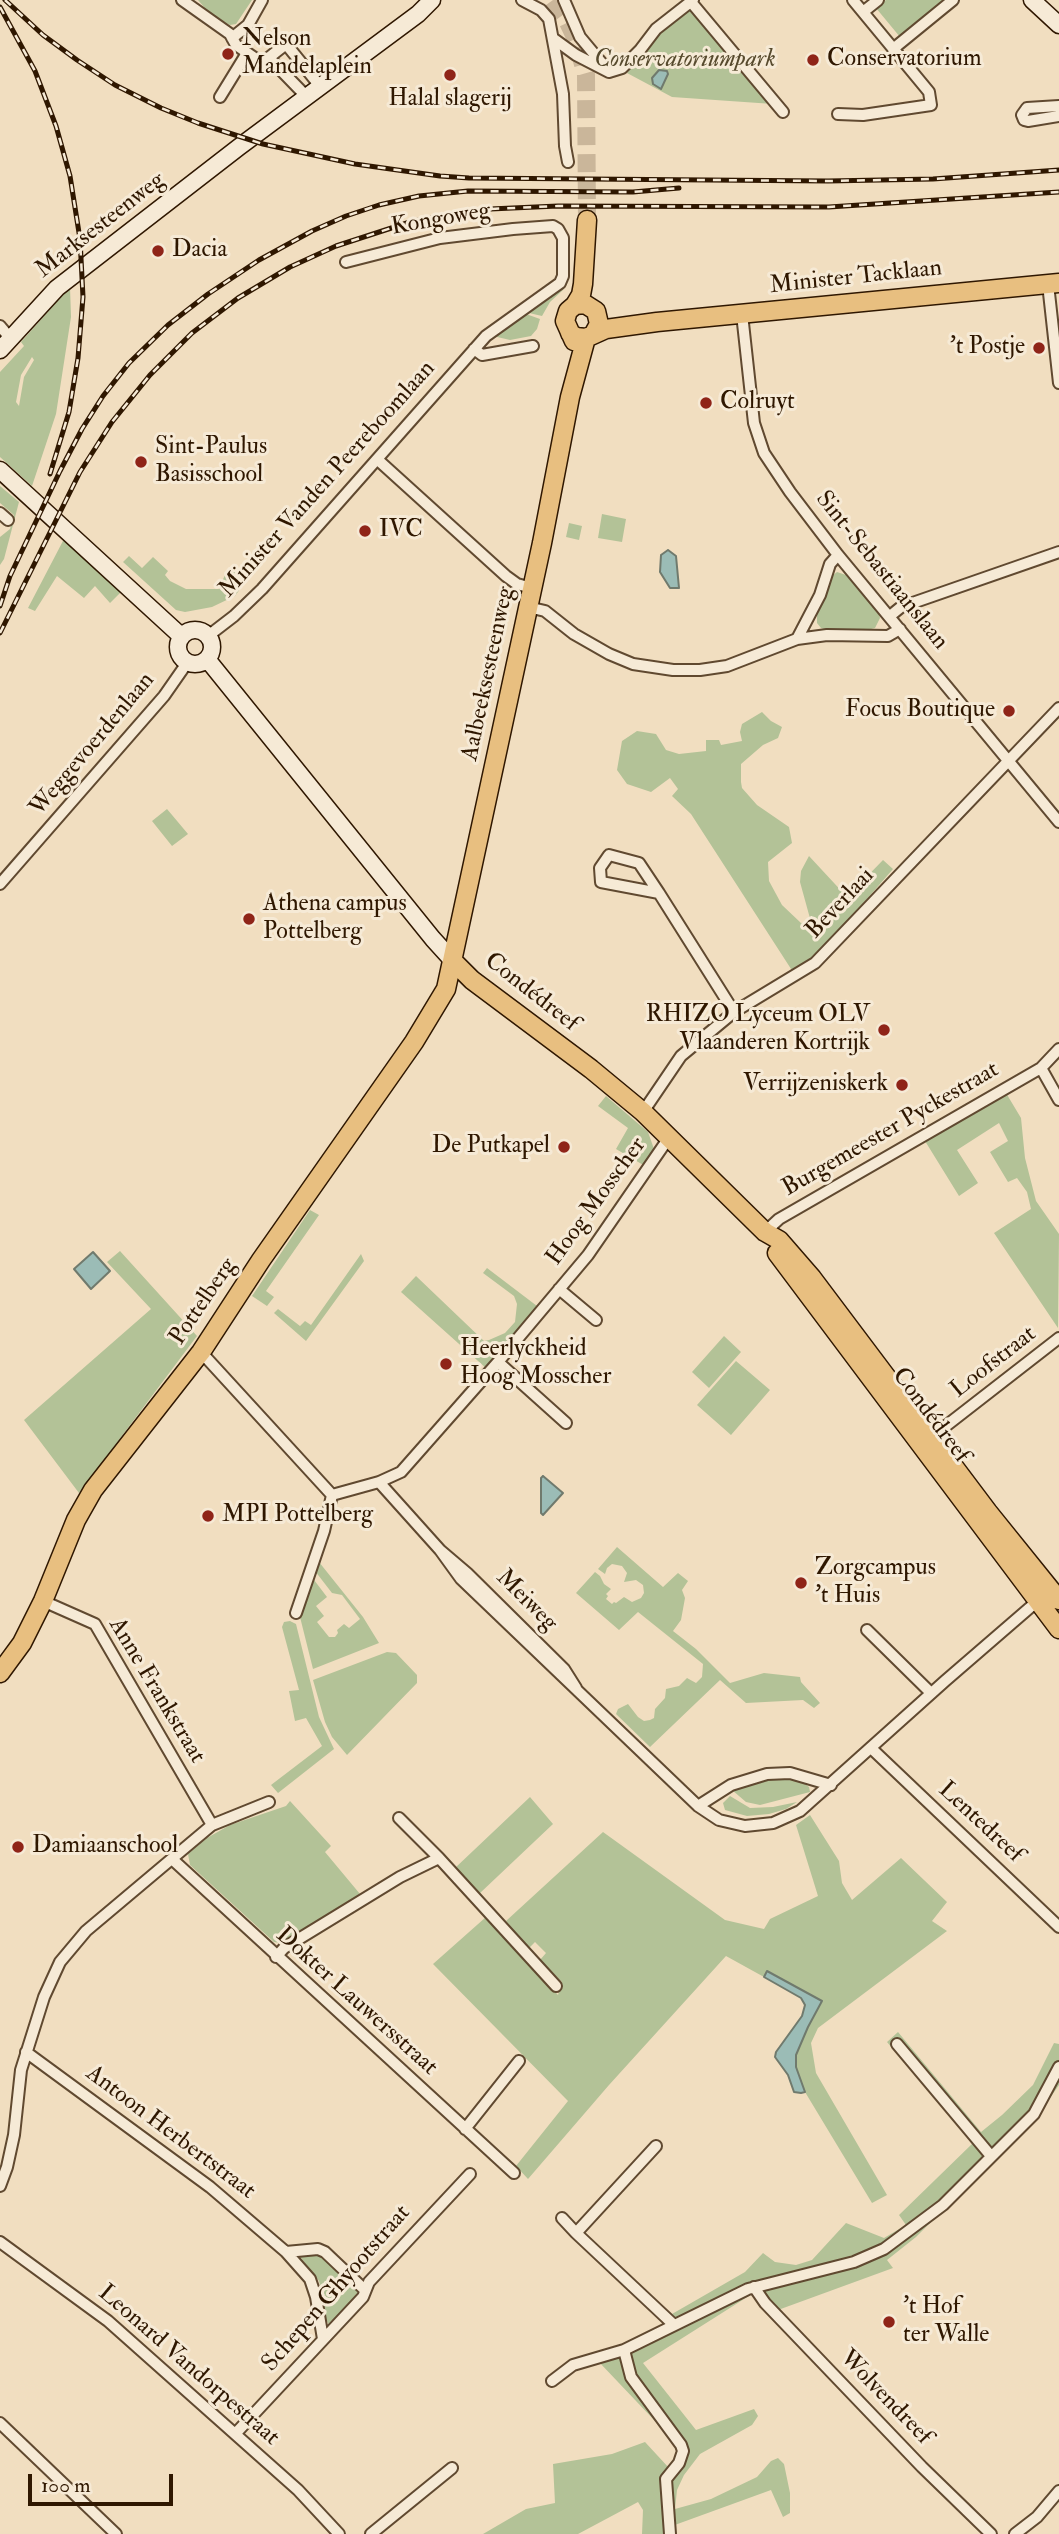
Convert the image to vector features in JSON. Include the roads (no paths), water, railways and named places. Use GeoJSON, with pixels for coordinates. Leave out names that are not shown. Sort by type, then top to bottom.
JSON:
{"type":"FeatureCollection","features":[{"type":"Feature","properties":{"kind":"main road"},"geometry":{"type":"LineString","coordinates":[[588,308],[570,309],[565,324],[583,334],[599,324],[588,308],[590,220]]}},
{"type":"Feature","properties":{"kind":"main road","name":"Minister Tacklaan"},"geometry":{"type":"LineString","coordinates":[[583,334],[657,321],[1054,284]]}},
{"type":"Feature","properties":{"kind":"main road","name":"Minister Tacklaan"},"geometry":{"type":"LineString","coordinates":[[588,308],[657,321]]}},
{"type":"Feature","properties":{"kind":"main road","name":"Aalbeeksesteenweg"},"geometry":{"type":"LineString","coordinates":[[453,961],[570,397],[574,349],[583,334]]}},
{"type":"Feature","properties":{"kind":"main road","name":"Condédreef"},"geometry":{"type":"LineString","coordinates":[[453,961],[475,982],[591,1069],[643,1112],[765,1232],[779,1240],[812,1278],[926,1440],[1004,1533],[1049,1596],[1059,1629]]}},
{"type":"Feature","properties":{"kind":"main road","name":"Pottelberg"},"geometry":{"type":"LineString","coordinates":[[0,1673],[23,1643],[76,1520],[93,1490],[201,1352],[261,1260],[414,1042],[446,989],[453,961]]}},
{"type":"Feature","properties":{"kind":"street"},"geometry":{"type":"LineString","coordinates":[[182,0],[230,34],[236,46],[262,63],[273,62],[306,96]]}},
{"type":"Feature","properties":{"kind":"street"},"geometry":{"type":"LineString","coordinates":[[232,38],[247,25],[262,0]]}},
{"type":"Feature","properties":{"kind":"street","name":"Marksesteenweg"},"geometry":{"type":"LineString","coordinates":[[4,338],[57,288],[306,96],[418,14],[432,0]]}},
{"type":"Feature","properties":{"kind":"street"},"geometry":{"type":"LineString","coordinates":[[522,0],[545,14],[554,39],[563,94],[568,162]]}},
{"type":"Feature","properties":{"kind":"street"},"geometry":{"type":"LineString","coordinates":[[564,0],[580,37],[609,72]]}},
{"type":"Feature","properties":{"kind":"street"},"geometry":{"type":"LineString","coordinates":[[838,114],[863,115],[931,105],[929,92],[853,0]]}},
{"type":"Feature","properties":{"kind":"street"},"geometry":{"type":"LineString","coordinates":[[863,12],[878,0]]}},
{"type":"Feature","properties":{"kind":"street"},"geometry":{"type":"LineString","coordinates":[[893,49],[953,0]]}},
{"type":"Feature","properties":{"kind":"street"},"geometry":{"type":"LineString","coordinates":[[1032,0],[1059,25]]}},
{"type":"Feature","properties":{"kind":"street"},"geometry":{"type":"LineString","coordinates":[[554,39],[576,55],[609,72],[622,68],[656,29],[692,1],[783,112]]}},
{"type":"Feature","properties":{"kind":"street"},"geometry":{"type":"LineString","coordinates":[[262,63],[286,44],[320,86]]}},
{"type":"Feature","properties":{"kind":"street"},"geometry":{"type":"LineString","coordinates":[[220,97],[247,53]]}},
{"type":"Feature","properties":{"kind":"street"},"geometry":{"type":"LineString","coordinates":[[1059,106],[1027,108],[1022,114],[1024,120],[1028,121],[1059,116]]}},
{"type":"Feature","properties":{"kind":"street","name":"Kongoweg"},"geometry":{"type":"LineString","coordinates":[[346,262],[440,238],[545,225]]}},
{"type":"Feature","properties":{"kind":"street","name":"Minister Vanden Peereboomlaan"},"geometry":{"type":"LineString","coordinates":[[208,636],[262,589],[474,349],[498,326],[561,281],[562,234],[556,227],[545,225]]}},
{"type":"Feature","properties":{"kind":"street"},"geometry":{"type":"LineString","coordinates":[[1054,284],[1059,383]]}},
{"type":"Feature","properties":{"kind":"street","name":"Sint-Sebastiaanslaan"},"geometry":{"type":"LineString","coordinates":[[742,314],[754,423],[759,443],[790,492],[838,555],[1059,822]]}},
{"type":"Feature","properties":{"kind":"street"},"geometry":{"type":"LineString","coordinates":[[474,349],[482,355],[533,345]]}},
{"type":"Feature","properties":{"kind":"street"},"geometry":{"type":"LineString","coordinates":[[378,460],[506,576],[517,584],[532,588]]}},
{"type":"Feature","properties":{"kind":"street"},"geometry":{"type":"LineString","coordinates":[[0,470],[181,636]]}},
{"type":"Feature","properties":{"kind":"street"},"geometry":{"type":"LineString","coordinates":[[890,616],[901,607],[1059,552]]}},
{"type":"Feature","properties":{"kind":"street"},"geometry":{"type":"LineString","coordinates":[[797,639],[820,595],[830,564],[838,555]]}},
{"type":"Feature","properties":{"kind":"street"},"geometry":{"type":"LineString","coordinates":[[528,607],[545,611],[574,634],[633,664],[687,671],[740,662],[797,639],[846,634],[883,636],[900,629]]}},
{"type":"Feature","properties":{"kind":"street"},"geometry":{"type":"LineString","coordinates":[[194,629],[208,636],[212,648],[207,659],[194,664],[181,658],[177,643],[181,636],[194,629]]}},
{"type":"Feature","properties":{"kind":"street"},"geometry":{"type":"LineString","coordinates":[[207,659],[453,961]]}},
{"type":"Feature","properties":{"kind":"street","name":"Weggevoerdenlaan"},"geometry":{"type":"LineString","coordinates":[[0,884],[164,696],[187,663]]}},
{"type":"Feature","properties":{"kind":"street","name":"Beverlaai"},"geometry":{"type":"LineString","coordinates":[[643,1112],[681,1056],[734,1012],[815,962],[1059,708]]}},
{"type":"Feature","properties":{"kind":"street"},"geometry":{"type":"LineString","coordinates":[[659,893],[601,882],[600,868],[609,855],[639,863],[659,893],[734,1012]]}},
{"type":"Feature","properties":{"kind":"street","name":"Burgemeester Pyckestraat"},"geometry":{"type":"LineString","coordinates":[[765,1232],[779,1219],[1041,1068],[1059,1049]]}},
{"type":"Feature","properties":{"kind":"street"},"geometry":{"type":"LineString","coordinates":[[1041,1068],[1059,1100]]}},
{"type":"Feature","properties":{"kind":"street","name":"Hoog Mosscher"},"geometry":{"type":"LineString","coordinates":[[332,1495],[379,1482],[401,1472],[588,1255],[668,1139]]}},
{"type":"Feature","properties":{"kind":"street","name":"Hoog Mosscher"},"geometry":{"type":"LineString","coordinates":[[559,1289],[596,1320]]}},
{"type":"Feature","properties":{"kind":"street","name":"Loofstraat"},"geometry":{"type":"LineString","coordinates":[[926,1440],[1059,1338]]}},
{"type":"Feature","properties":{"kind":"street"},"geometry":{"type":"LineString","coordinates":[[201,1352],[332,1495],[324,1531],[296,1613]]}},
{"type":"Feature","properties":{"kind":"street"},"geometry":{"type":"LineString","coordinates":[[498,1362],[566,1423]]}},
{"type":"Feature","properties":{"kind":"street","name":"Meiweg"},"geometry":{"type":"LineString","coordinates":[[379,1482],[440,1550],[467,1573],[564,1669],[576,1688],[698,1806],[719,1820],[745,1826],[773,1823],[793,1816],[872,1749],[931,1693],[1049,1596]]}},
{"type":"Feature","properties":{"kind":"street","name":"Anne Frankstraat"},"geometry":{"type":"LineString","coordinates":[[43,1601],[95,1624],[212,1825]]}},
{"type":"Feature","properties":{"kind":"street"},"geometry":{"type":"LineString","coordinates":[[867,1630],[931,1693]]}},
{"type":"Feature","properties":{"kind":"street","name":"Lentedreef"},"geometry":{"type":"LineString","coordinates":[[872,1749],[1059,1927]]}},
{"type":"Feature","properties":{"kind":"street"},"geometry":{"type":"LineString","coordinates":[[698,1806],[731,1784],[767,1774],[790,1773],[831,1785]]}},
{"type":"Feature","properties":{"kind":"street"},"geometry":{"type":"LineString","coordinates":[[0,2186],[7,2167],[26,2052],[52,1979],[70,1948],[86,1931],[212,1825],[270,1802]]}},
{"type":"Feature","properties":{"kind":"street"},"geometry":{"type":"LineString","coordinates":[[399,1818],[556,1986]]}},
{"type":"Feature","properties":{"kind":"street"},"geometry":{"type":"LineString","coordinates":[[276,1957],[284,1948],[400,1877],[439,1858]]}},
{"type":"Feature","properties":{"kind":"street","name":"Dokter Lauwersstraat"},"geometry":{"type":"LineString","coordinates":[[172,1859],[514,2173]]}},
{"type":"Feature","properties":{"kind":"street"},"geometry":{"type":"LineString","coordinates":[[897,2044],[991,2156]]}},
{"type":"Feature","properties":{"kind":"street","name":"Antoon Herbertstraat"},"geometry":{"type":"LineString","coordinates":[[26,2052],[211,2187],[286,2252],[310,2279],[323,2339]]}},
{"type":"Feature","properties":{"kind":"street"},"geometry":{"type":"LineString","coordinates":[[465,2129],[519,2061]]}},
{"type":"Feature","properties":{"kind":"street"},"geometry":{"type":"LineString","coordinates":[[552,2381],[573,2365],[624,2350],[754,2287],[854,2262],[884,2249],[943,2206],[1034,2114],[1059,2067]]}},
{"type":"Feature","properties":{"kind":"street"},"geometry":{"type":"LineString","coordinates":[[576,2232],[656,2146]]}},
{"type":"Feature","properties":{"kind":"street","name":"Schepen Ghyootstraat"},"geometry":{"type":"LineString","coordinates":[[236,2433],[363,2297],[369,2282],[470,2174]]}},
{"type":"Feature","properties":{"kind":"street"},"geometry":{"type":"LineString","coordinates":[[562,2218],[674,2325]]}},
{"type":"Feature","properties":{"kind":"street","name":"Leonard Vandorpestraat"},"geometry":{"type":"LineString","coordinates":[[0,2242],[108,2321],[298,2490],[339,2534]]}},
{"type":"Feature","properties":{"kind":"street"},"geometry":{"type":"LineString","coordinates":[[286,2252],[318,2249],[325,2252],[365,2290]]}},
{"type":"Feature","properties":{"kind":"street","name":"Wolvendreef"},"geometry":{"type":"LineString","coordinates":[[754,2287],[765,2303],[922,2467],[991,2534]]}},
{"type":"Feature","properties":{"kind":"street"},"geometry":{"type":"LineString","coordinates":[[624,2350],[631,2377],[683,2451],[679,2463],[666,2479],[670,2534]]}},
{"type":"Feature","properties":{"kind":"street"},"geometry":{"type":"LineString","coordinates":[[0,2423],[116,2534]]}},
{"type":"Feature","properties":{"kind":"street"},"geometry":{"type":"LineString","coordinates":[[371,2534],[452,2468]]}},
{"type":"Feature","properties":{"kind":"street"},"geometry":{"type":"LineString","coordinates":[[1015,2534],[1037,2517],[1059,2491]]}},
{"type":"Feature","properties":{"kind":"water"},"geometry":{"type":"Polygon","coordinates":[[[659,70],[667,71],[668,74],[661,89],[653,84],[652,78],[659,70]]]}},
{"type":"Feature","properties":{"kind":"water"},"geometry":{"type":"Polygon","coordinates":[[[668,550],[676,556],[679,588],[670,588],[660,572],[661,555],[668,550]]]}},
{"type":"Feature","properties":{"kind":"water"},"geometry":{"type":"Polygon","coordinates":[[[93,1252],[110,1271],[91,1289],[74,1269],[93,1252]]]}},
{"type":"Feature","properties":{"kind":"water"},"geometry":{"type":"Polygon","coordinates":[[[543,1476],[563,1493],[543,1515],[541,1478],[543,1476]]]}},
{"type":"Feature","properties":{"kind":"water"},"geometry":{"type":"Polygon","coordinates":[[[767,1971],[822,2001],[796,2055],[796,2067],[805,2092],[794,2092],[788,2075],[775,2057],[802,2016],[805,2005],[801,1998],[764,1977],[767,1971]]]}},
{"type":"Feature","properties":{"kind":"tunnel"},"geometry":{"type":"LineString","coordinates":[[553,0],[576,39],[586,75],[587,220]]}},
{"type":"Feature","properties":{"kind":"railway"},"geometry":{"type":"LineString","coordinates":[[5,0],[43,35],[77,60],[115,85],[161,108],[263,144],[355,164],[469,178],[828,181],[933,179],[1059,170]]}},
{"type":"Feature","properties":{"kind":"railway"},"geometry":{"type":"LineString","coordinates":[[0,7],[35,71],[56,126],[70,176],[80,239],[83,297],[78,358],[69,412],[50,474]]}},
{"type":"Feature","properties":{"kind":"railway"},"geometry":{"type":"LineString","coordinates":[[0,606],[10,576],[60,471],[103,396],[129,363],[168,325],[259,260],[346,216],[419,196],[468,191],[633,192],[679,188]]}},
{"type":"Feature","properties":{"kind":"railway"},"geometry":{"type":"LineString","coordinates":[[0,633],[80,472],[112,422],[150,375],[192,333],[238,298],[290,267],[336,246],[413,221],[490,209],[558,206],[829,207],[1059,192]]}},
{"type":"Feature","properties":{"kind":"place","name":"Nelson Mandelaplein"},"geometry":{"type":"Point","coordinates":[228,54]}},
{"type":"Feature","properties":{"kind":"place","name":"Conservatorium"},"geometry":{"type":"Point","coordinates":[813,60]}},
{"type":"Feature","properties":{"kind":"place","name":"Halal slagerij"},"geometry":{"type":"Point","coordinates":[450,75]}},
{"type":"Feature","properties":{"kind":"place","name":"Dacia"},"geometry":{"type":"Point","coordinates":[158,251]}},
{"type":"Feature","properties":{"kind":"place","name":"'t Postje"},"geometry":{"type":"Point","coordinates":[1039,348]}},
{"type":"Feature","properties":{"kind":"place","name":"Colruyt"},"geometry":{"type":"Point","coordinates":[706,403]}},
{"type":"Feature","properties":{"kind":"place","name":"Sint-Paulus Basisschool"},"geometry":{"type":"Point","coordinates":[141,462]}},
{"type":"Feature","properties":{"kind":"place","name":"IVC"},"geometry":{"type":"Point","coordinates":[365,531]}},
{"type":"Feature","properties":{"kind":"place","name":"Focus Boutique"},"geometry":{"type":"Point","coordinates":[1009,711]}},
{"type":"Feature","properties":{"kind":"place","name":"Athena campus Pottelberg"},"geometry":{"type":"Point","coordinates":[249,919]}},
{"type":"Feature","properties":{"kind":"place","name":"RHIZO Lyceum OLV Vlaanderen Kortrijk"},"geometry":{"type":"Point","coordinates":[884,1030]}},
{"type":"Feature","properties":{"kind":"place","name":"Verrijzeniskerk"},"geometry":{"type":"Point","coordinates":[902,1085]}},
{"type":"Feature","properties":{"kind":"place","name":"De Putkapel"},"geometry":{"type":"Point","coordinates":[564,1147]}},
{"type":"Feature","properties":{"kind":"place","name":"Heerlyckheid Hoog Mosscher"},"geometry":{"type":"Point","coordinates":[446,1364]}},
{"type":"Feature","properties":{"kind":"place","name":"MPI Pottelberg"},"geometry":{"type":"Point","coordinates":[208,1516]}},
{"type":"Feature","properties":{"kind":"place","name":"Zorgcampus 't Huis"},"geometry":{"type":"Point","coordinates":[801,1583]}},
{"type":"Feature","properties":{"kind":"place","name":"Damiaanschool"},"geometry":{"type":"Point","coordinates":[18,1847]}},
{"type":"Feature","properties":{"kind":"place","name":"'t Hof ter Walle"},"geometry":{"type":"Point","coordinates":[889,2322]}},
{"type":"Feature","properties":{"kind":"park label","name":"Conservatoriumpark"},"geometry":{"type":"Point","coordinates":[685,61]}}]}
